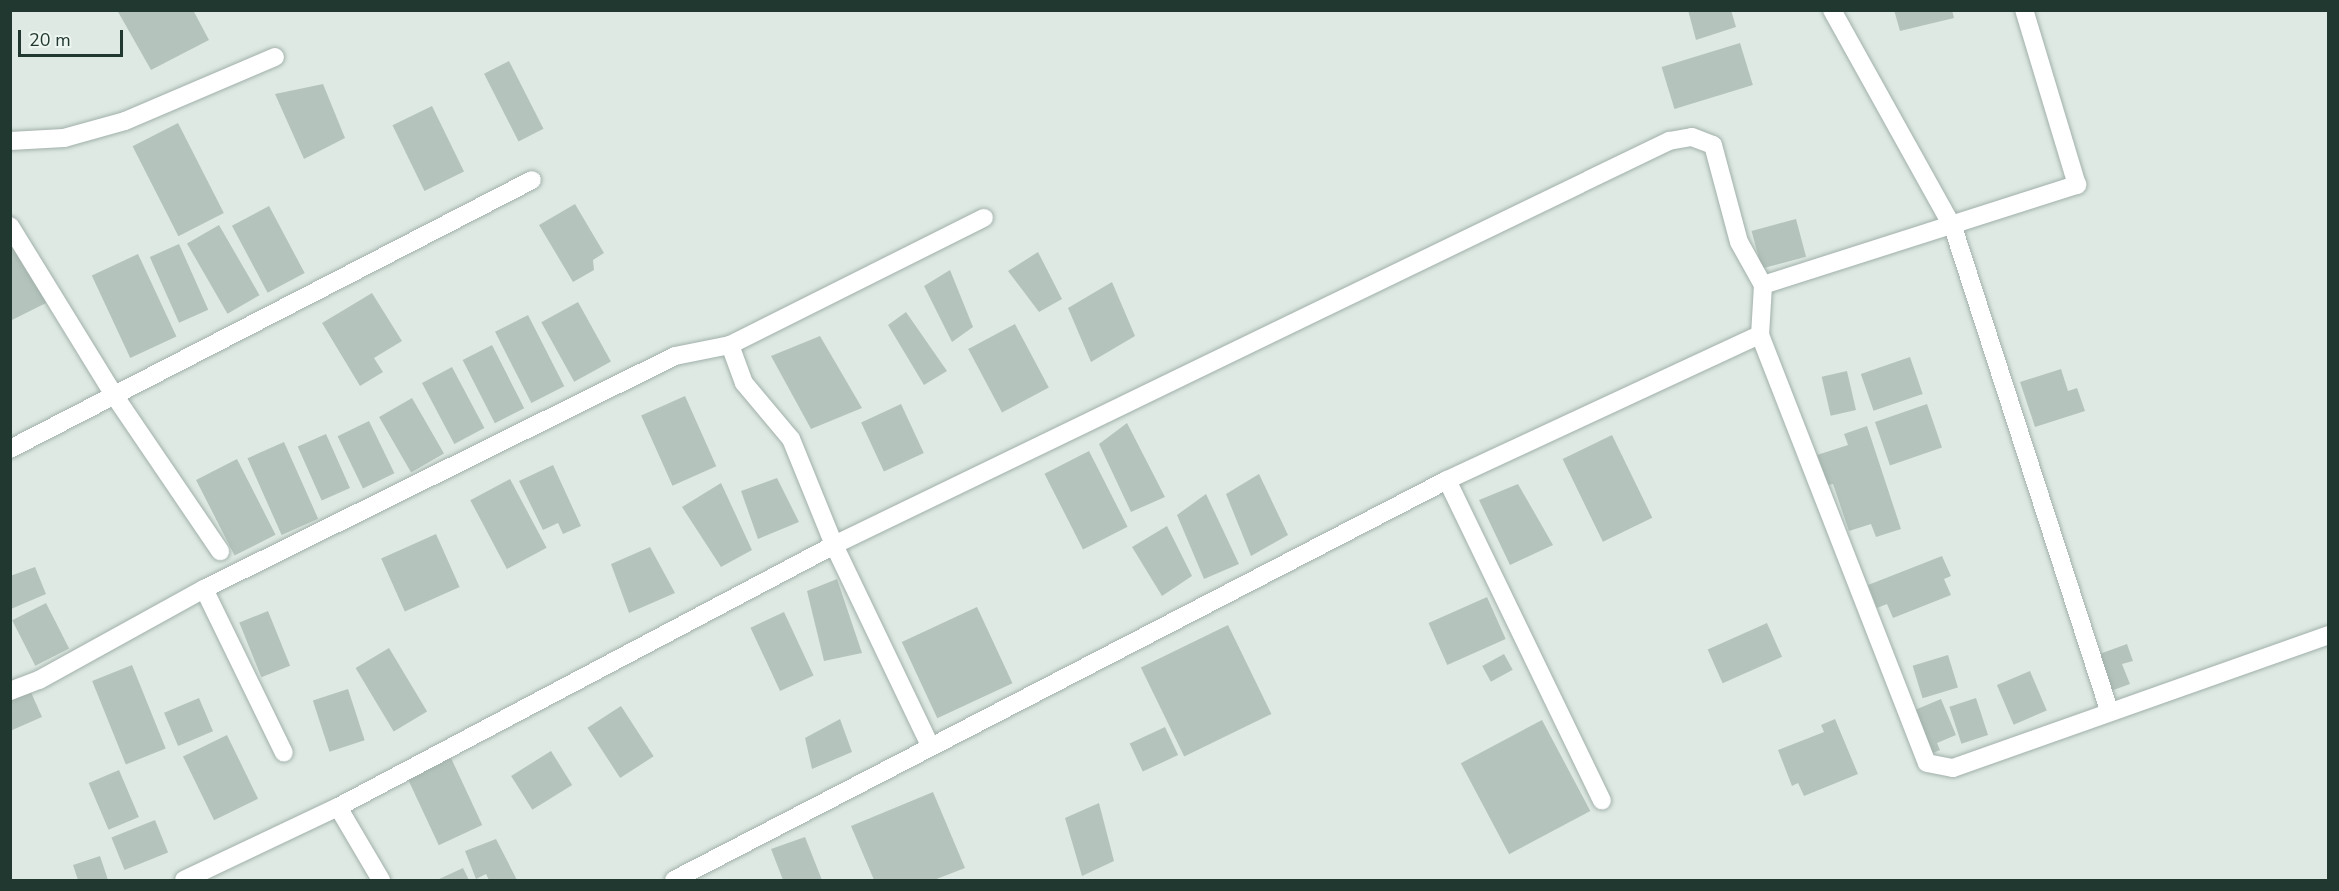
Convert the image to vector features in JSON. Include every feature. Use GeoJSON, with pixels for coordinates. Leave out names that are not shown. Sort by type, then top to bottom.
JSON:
{"type":"FeatureCollection","features":[{"type":"Feature","properties":{"kind":"street"},"geometry":{"type":"LineString","coordinates":[[1832,10],[1953,227],[2109,710]]}},
{"type":"Feature","properties":{"kind":"street"},"geometry":{"type":"LineString","coordinates":[[1762,285],[1953,227],[2077,186],[2024,10]]}},
{"type":"Feature","properties":{"kind":"street"},"geometry":{"type":"LineString","coordinates":[[10,141],[64,138],[125,121],[275,57]]}},
{"type":"Feature","properties":{"kind":"street"},"geometry":{"type":"LineString","coordinates":[[184,880],[338,807],[834,545],[1669,141],[1692,137],[1713,145],[1739,242],[1762,285],[1760,335],[1928,763],[1953,768],[2109,710],[2328,635]]}},
{"type":"Feature","properties":{"kind":"street"},"geometry":{"type":"LineString","coordinates":[[10,448],[532,180]]}},
{"type":"Feature","properties":{"kind":"street"},"geometry":{"type":"LineString","coordinates":[[10,691],[39,680],[204,589],[675,356],[730,345],[984,218]]}},
{"type":"Feature","properties":{"kind":"street"},"geometry":{"type":"LineString","coordinates":[[10,226],[114,395],[220,551]]}},
{"type":"Feature","properties":{"kind":"street"},"geometry":{"type":"LineString","coordinates":[[674,880],[930,745],[1447,480],[1760,335]]}},
{"type":"Feature","properties":{"kind":"street"},"geometry":{"type":"LineString","coordinates":[[730,345],[744,383],[791,439],[834,545],[930,745]]}},
{"type":"Feature","properties":{"kind":"street"},"geometry":{"type":"LineString","coordinates":[[1447,480],[1602,801]]}},
{"type":"Feature","properties":{"kind":"street"},"geometry":{"type":"LineString","coordinates":[[204,589],[284,753]]}},
{"type":"Feature","properties":{"kind":"street"},"geometry":{"type":"LineString","coordinates":[[338,807],[381,880]]}},
{"type":"Feature","properties":{"kind":"building"},"geometry":{"type":"Polygon","coordinates":[[[117,10],[193,10],[209,40],[151,70],[117,10]]]}},
{"type":"Feature","properties":{"kind":"building"},"geometry":{"type":"Polygon","coordinates":[[[1688,10],[1731,10],[1736,27],[1696,40],[1688,10]]]}},
{"type":"Feature","properties":{"kind":"building"},"geometry":{"type":"Polygon","coordinates":[[[1894,10],[1952,10],[1954,18],[1900,31],[1894,10]]]}},
{"type":"Feature","properties":{"kind":"building"},"geometry":{"type":"Polygon","coordinates":[[[1740,43],[1753,85],[1674,109],[1662,67],[1740,43]]]}},
{"type":"Feature","properties":{"kind":"building"},"geometry":{"type":"Polygon","coordinates":[[[509,61],[544,129],[519,141],[484,74],[509,61]]]}},
{"type":"Feature","properties":{"kind":"building"},"geometry":{"type":"Polygon","coordinates":[[[323,84],[345,138],[304,159],[275,94],[323,84]]]}},
{"type":"Feature","properties":{"kind":"building"},"geometry":{"type":"Polygon","coordinates":[[[432,106],[464,172],[424,191],[392,125],[432,106]]]}},
{"type":"Feature","properties":{"kind":"building"},"geometry":{"type":"Polygon","coordinates":[[[178,123],[224,213],[178,236],[133,146],[178,123]]]}},
{"type":"Feature","properties":{"kind":"building"},"geometry":{"type":"Polygon","coordinates":[[[575,204],[604,253],[593,260],[594,270],[573,282],[539,225],[575,204]]]}},
{"type":"Feature","properties":{"kind":"building"},"geometry":{"type":"Polygon","coordinates":[[[269,206],[305,273],[268,293],[232,226],[269,206]]]}},
{"type":"Feature","properties":{"kind":"building"},"geometry":{"type":"Polygon","coordinates":[[[1796,219],[1806,257],[1762,269],[1752,231],[1796,219]]]}},
{"type":"Feature","properties":{"kind":"building"},"geometry":{"type":"Polygon","coordinates":[[[219,225],[260,295],[227,314],[187,244],[219,225]]]}},
{"type":"Feature","properties":{"kind":"building"},"geometry":{"type":"Polygon","coordinates":[[[10,230],[48,302],[10,321],[10,230]]]}},
{"type":"Feature","properties":{"kind":"building"},"geometry":{"type":"Polygon","coordinates":[[[179,244],[208,310],[179,323],[150,257],[179,244]]]}},
{"type":"Feature","properties":{"kind":"building"},"geometry":{"type":"Polygon","coordinates":[[[1038,252],[1062,299],[1039,312],[1008,271],[1038,252]]]}},
{"type":"Feature","properties":{"kind":"building"},"geometry":{"type":"Polygon","coordinates":[[[138,254],[176,336],[130,358],[92,276],[138,254]]]}},
{"type":"Feature","properties":{"kind":"building"},"geometry":{"type":"Polygon","coordinates":[[[950,270],[973,327],[952,342],[924,286],[950,270]]]}},
{"type":"Feature","properties":{"kind":"building"},"geometry":{"type":"Polygon","coordinates":[[[1112,282],[1135,336],[1091,362],[1068,308],[1112,282]]]}},
{"type":"Feature","properties":{"kind":"building"},"geometry":{"type":"Polygon","coordinates":[[[372,293],[402,341],[374,358],[383,372],[360,386],[322,323],[372,293]]]}},
{"type":"Feature","properties":{"kind":"building"},"geometry":{"type":"Polygon","coordinates":[[[578,302],[611,361],[574,382],[541,322],[578,302]]]}},
{"type":"Feature","properties":{"kind":"building"},"geometry":{"type":"Polygon","coordinates":[[[906,312],[947,371],[924,385],[888,325],[906,312]]]}},
{"type":"Feature","properties":{"kind":"building"},"geometry":{"type":"Polygon","coordinates":[[[528,315],[564,386],[531,403],[495,332],[528,315]]]}},
{"type":"Feature","properties":{"kind":"building"},"geometry":{"type":"Polygon","coordinates":[[[1015,324],[1049,388],[1002,412],[968,349],[1015,324]]]}},
{"type":"Feature","properties":{"kind":"building"},"geometry":{"type":"Polygon","coordinates":[[[820,336],[862,408],[811,429],[771,356],[820,336]]]}},
{"type":"Feature","properties":{"kind":"building"},"geometry":{"type":"Polygon","coordinates":[[[492,345],[524,408],[495,423],[463,360],[492,345]]]}},
{"type":"Feature","properties":{"kind":"building"},"geometry":{"type":"Polygon","coordinates":[[[1910,357],[1923,394],[1874,411],[1861,374],[1910,357]]]}},
{"type":"Feature","properties":{"kind":"building"},"geometry":{"type":"Polygon","coordinates":[[[452,367],[484,428],[454,444],[422,383],[452,367]]]}},
{"type":"Feature","properties":{"kind":"building"},"geometry":{"type":"Polygon","coordinates":[[[2061,369],[2068,391],[2077,388],[2085,411],[2035,427],[2020,382],[2061,369]]]}},
{"type":"Feature","properties":{"kind":"building"},"geometry":{"type":"Polygon","coordinates":[[[1847,371],[1856,410],[1831,416],[1822,377],[1847,371]]]}},
{"type":"Feature","properties":{"kind":"building"},"geometry":{"type":"Polygon","coordinates":[[[685,396],[716,466],[672,486],[641,416],[685,396]]]}},
{"type":"Feature","properties":{"kind":"building"},"geometry":{"type":"Polygon","coordinates":[[[412,398],[444,453],[411,472],[379,417],[412,398]]]}},
{"type":"Feature","properties":{"kind":"building"},"geometry":{"type":"Polygon","coordinates":[[[901,404],[924,453],[884,472],[861,423],[901,404]]]}},
{"type":"Feature","properties":{"kind":"building"},"geometry":{"type":"Polygon","coordinates":[[[1927,404],[1942,447],[1890,465],[1875,422],[1927,404]]]}},
{"type":"Feature","properties":{"kind":"building"},"geometry":{"type":"Polygon","coordinates":[[[369,421],[394,473],[363,488],[338,436],[369,421]]]}},
{"type":"Feature","properties":{"kind":"building"},"geometry":{"type":"Polygon","coordinates":[[[1127,423],[1165,497],[1131,512],[1099,444],[1127,423]]]}},
{"type":"Feature","properties":{"kind":"building"},"geometry":{"type":"Polygon","coordinates":[[[1867,426],[1901,529],[1876,537],[1871,524],[1849,531],[1833,484],[1828,485],[1817,455],[1848,445],[1844,434],[1867,426]]]}},
{"type":"Feature","properties":{"kind":"building"},"geometry":{"type":"Polygon","coordinates":[[[326,434],[350,488],[322,501],[298,447],[326,434]]]}},
{"type":"Feature","properties":{"kind":"building"},"geometry":{"type":"Polygon","coordinates":[[[1612,435],[1652,518],[1603,542],[1563,459],[1612,435]]]}},
{"type":"Feature","properties":{"kind":"building"},"geometry":{"type":"Polygon","coordinates":[[[284,442],[318,519],[282,535],[247,458],[284,442]]]}},
{"type":"Feature","properties":{"kind":"building"},"geometry":{"type":"Polygon","coordinates":[[[1089,451],[1128,527],[1083,549],[1044,474],[1089,451]]]}},
{"type":"Feature","properties":{"kind":"building"},"geometry":{"type":"Polygon","coordinates":[[[237,459],[276,535],[235,556],[196,480],[237,459]]]}},
{"type":"Feature","properties":{"kind":"building"},"geometry":{"type":"Polygon","coordinates":[[[553,465],[581,526],[563,534],[558,523],[543,530],[519,481],[553,465]]]}},
{"type":"Feature","properties":{"kind":"building"},"geometry":{"type":"Polygon","coordinates":[[[1259,474],[1288,535],[1251,556],[1226,494],[1259,474]]]}},
{"type":"Feature","properties":{"kind":"building"},"geometry":{"type":"Polygon","coordinates":[[[777,478],[799,522],[758,539],[741,491],[777,478]]]}},
{"type":"Feature","properties":{"kind":"building"},"geometry":{"type":"Polygon","coordinates":[[[510,479],[547,548],[507,569],[470,500],[510,479]]]}},
{"type":"Feature","properties":{"kind":"building"},"geometry":{"type":"Polygon","coordinates":[[[721,483],[752,550],[721,567],[682,507],[721,483]]]}},
{"type":"Feature","properties":{"kind":"building"},"geometry":{"type":"Polygon","coordinates":[[[1518,484],[1553,545],[1510,565],[1479,500],[1518,484]]]}},
{"type":"Feature","properties":{"kind":"building"},"geometry":{"type":"Polygon","coordinates":[[[1206,494],[1239,564],[1204,579],[1177,515],[1206,494]]]}},
{"type":"Feature","properties":{"kind":"building"},"geometry":{"type":"Polygon","coordinates":[[[1167,526],[1192,576],[1162,596],[1132,547],[1167,526]]]}},
{"type":"Feature","properties":{"kind":"building"},"geometry":{"type":"Polygon","coordinates":[[[436,534],[460,587],[405,611],[381,558],[436,534]]]}},
{"type":"Feature","properties":{"kind":"building"},"geometry":{"type":"Polygon","coordinates":[[[650,547],[675,593],[629,613],[611,564],[650,547]]]}},
{"type":"Feature","properties":{"kind":"building"},"geometry":{"type":"Polygon","coordinates":[[[1942,556],[1951,576],[1944,579],[1951,595],[1893,618],[1887,604],[1877,608],[1868,585],[1942,556]]]}},
{"type":"Feature","properties":{"kind":"building"},"geometry":{"type":"Polygon","coordinates":[[[35,567],[46,594],[11,609],[10,576],[35,567]]]}},
{"type":"Feature","properties":{"kind":"building"},"geometry":{"type":"Polygon","coordinates":[[[837,579],[862,653],[824,661],[807,591],[837,579]]]}},
{"type":"Feature","properties":{"kind":"building"},"geometry":{"type":"Polygon","coordinates":[[[1487,597],[1506,639],[1447,665],[1429,623],[1487,597]]]}},
{"type":"Feature","properties":{"kind":"building"},"geometry":{"type":"Polygon","coordinates":[[[46,603],[69,648],[35,666],[12,620],[46,603]]]}},
{"type":"Feature","properties":{"kind":"building"},"geometry":{"type":"Polygon","coordinates":[[[977,607],[1012,683],[937,718],[902,642],[977,607]]]}},
{"type":"Feature","properties":{"kind":"building"},"geometry":{"type":"Polygon","coordinates":[[[268,611],[290,666],[261,677],[239,623],[268,611]]]}},
{"type":"Feature","properties":{"kind":"building"},"geometry":{"type":"Polygon","coordinates":[[[784,612],[814,675],[780,691],[750,628],[784,612]]]}},
{"type":"Feature","properties":{"kind":"building"},"geometry":{"type":"Polygon","coordinates":[[[1767,623],[1782,657],[1723,683],[1708,649],[1767,623]]]}},
{"type":"Feature","properties":{"kind":"building"},"geometry":{"type":"Polygon","coordinates":[[[1228,625],[1271,714],[1184,757],[1141,668],[1228,625]]]}},
{"type":"Feature","properties":{"kind":"building"},"geometry":{"type":"Polygon","coordinates":[[[2127,644],[2133,661],[2122,664],[2130,684],[2108,692],[2094,656],[2127,644]]]}},
{"type":"Feature","properties":{"kind":"building"},"geometry":{"type":"Polygon","coordinates":[[[389,648],[427,711],[394,732],[356,668],[389,648]]]}},
{"type":"Feature","properties":{"kind":"building"},"geometry":{"type":"Polygon","coordinates":[[[1504,654],[1513,670],[1491,682],[1482,666],[1504,654]]]}},
{"type":"Feature","properties":{"kind":"building"},"geometry":{"type":"Polygon","coordinates":[[[1948,655],[1958,688],[1923,698],[1913,666],[1948,655]]]}},
{"type":"Feature","properties":{"kind":"building"},"geometry":{"type":"Polygon","coordinates":[[[132,665],[166,748],[126,765],[92,681],[132,665]]]}},
{"type":"Feature","properties":{"kind":"building"},"geometry":{"type":"Polygon","coordinates":[[[2030,671],[2047,711],[2014,725],[1997,685],[2030,671]]]}},
{"type":"Feature","properties":{"kind":"building"},"geometry":{"type":"Polygon","coordinates":[[[348,689],[365,740],[329,752],[313,700],[348,689]]]}},
{"type":"Feature","properties":{"kind":"building"},"geometry":{"type":"Polygon","coordinates":[[[30,690],[42,717],[10,731],[10,698],[30,690]]]}},
{"type":"Feature","properties":{"kind":"building"},"geometry":{"type":"Polygon","coordinates":[[[199,698],[213,731],[178,746],[164,713],[199,698]]]}},
{"type":"Feature","properties":{"kind":"building"},"geometry":{"type":"Polygon","coordinates":[[[1976,698],[1988,735],[1961,744],[1949,707],[1976,698]]]}},
{"type":"Feature","properties":{"kind":"building"},"geometry":{"type":"Polygon","coordinates":[[[1941,699],[1956,735],[1937,743],[1940,750],[1928,755],[1910,712],[1941,699]]]}},
{"type":"Feature","properties":{"kind":"building"},"geometry":{"type":"Polygon","coordinates":[[[621,706],[654,756],[620,778],[587,728],[621,706]]]}},
{"type":"Feature","properties":{"kind":"building"},"geometry":{"type":"Polygon","coordinates":[[[840,719],[852,752],[812,769],[805,738],[840,719]]]}},
{"type":"Feature","properties":{"kind":"building"},"geometry":{"type":"Polygon","coordinates":[[[1835,719],[1858,774],[1804,796],[1798,783],[1792,786],[1778,750],[1824,732],[1821,725],[1835,719]]]}},
{"type":"Feature","properties":{"kind":"building"},"geometry":{"type":"Polygon","coordinates":[[[1542,720],[1590,811],[1509,854],[1461,763],[1542,720]]]}},
{"type":"Feature","properties":{"kind":"building"},"geometry":{"type":"Polygon","coordinates":[[[1165,727],[1178,755],[1143,772],[1130,743],[1165,727]]]}},
{"type":"Feature","properties":{"kind":"building"},"geometry":{"type":"Polygon","coordinates":[[[227,735],[258,799],[214,820],[183,756],[227,735]]]}},
{"type":"Feature","properties":{"kind":"building"},"geometry":{"type":"Polygon","coordinates":[[[551,751],[572,785],[532,810],[511,776],[551,751]]]}},
{"type":"Feature","properties":{"kind":"building"},"geometry":{"type":"Polygon","coordinates":[[[451,758],[482,825],[439,845],[407,778],[451,758]]]}},
{"type":"Feature","properties":{"kind":"building"},"geometry":{"type":"Polygon","coordinates":[[[119,770],[139,817],[109,830],[89,783],[119,770]]]}},
{"type":"Feature","properties":{"kind":"building"},"geometry":{"type":"Polygon","coordinates":[[[933,792],[965,868],[934,880],[874,880],[851,826],[933,792]]]}},
{"type":"Feature","properties":{"kind":"building"},"geometry":{"type":"Polygon","coordinates":[[[1099,803],[1114,861],[1082,876],[1065,818],[1099,803]]]}},
{"type":"Feature","properties":{"kind":"building"},"geometry":{"type":"Polygon","coordinates":[[[155,820],[168,852],[125,870],[111,838],[155,820]]]}},
{"type":"Feature","properties":{"kind":"building"},"geometry":{"type":"Polygon","coordinates":[[[805,837],[822,880],[783,880],[771,849],[805,837]]]}},
{"type":"Feature","properties":{"kind":"building"},"geometry":{"type":"Polygon","coordinates":[[[496,839],[517,880],[489,880],[486,874],[476,879],[465,851],[496,839]]]}},
{"type":"Feature","properties":{"kind":"building"},"geometry":{"type":"Polygon","coordinates":[[[100,856],[108,880],[78,880],[73,865],[100,856]]]}},
{"type":"Feature","properties":{"kind":"building"},"geometry":{"type":"Polygon","coordinates":[[[463,868],[469,880],[437,880],[463,868]]]}}]}
